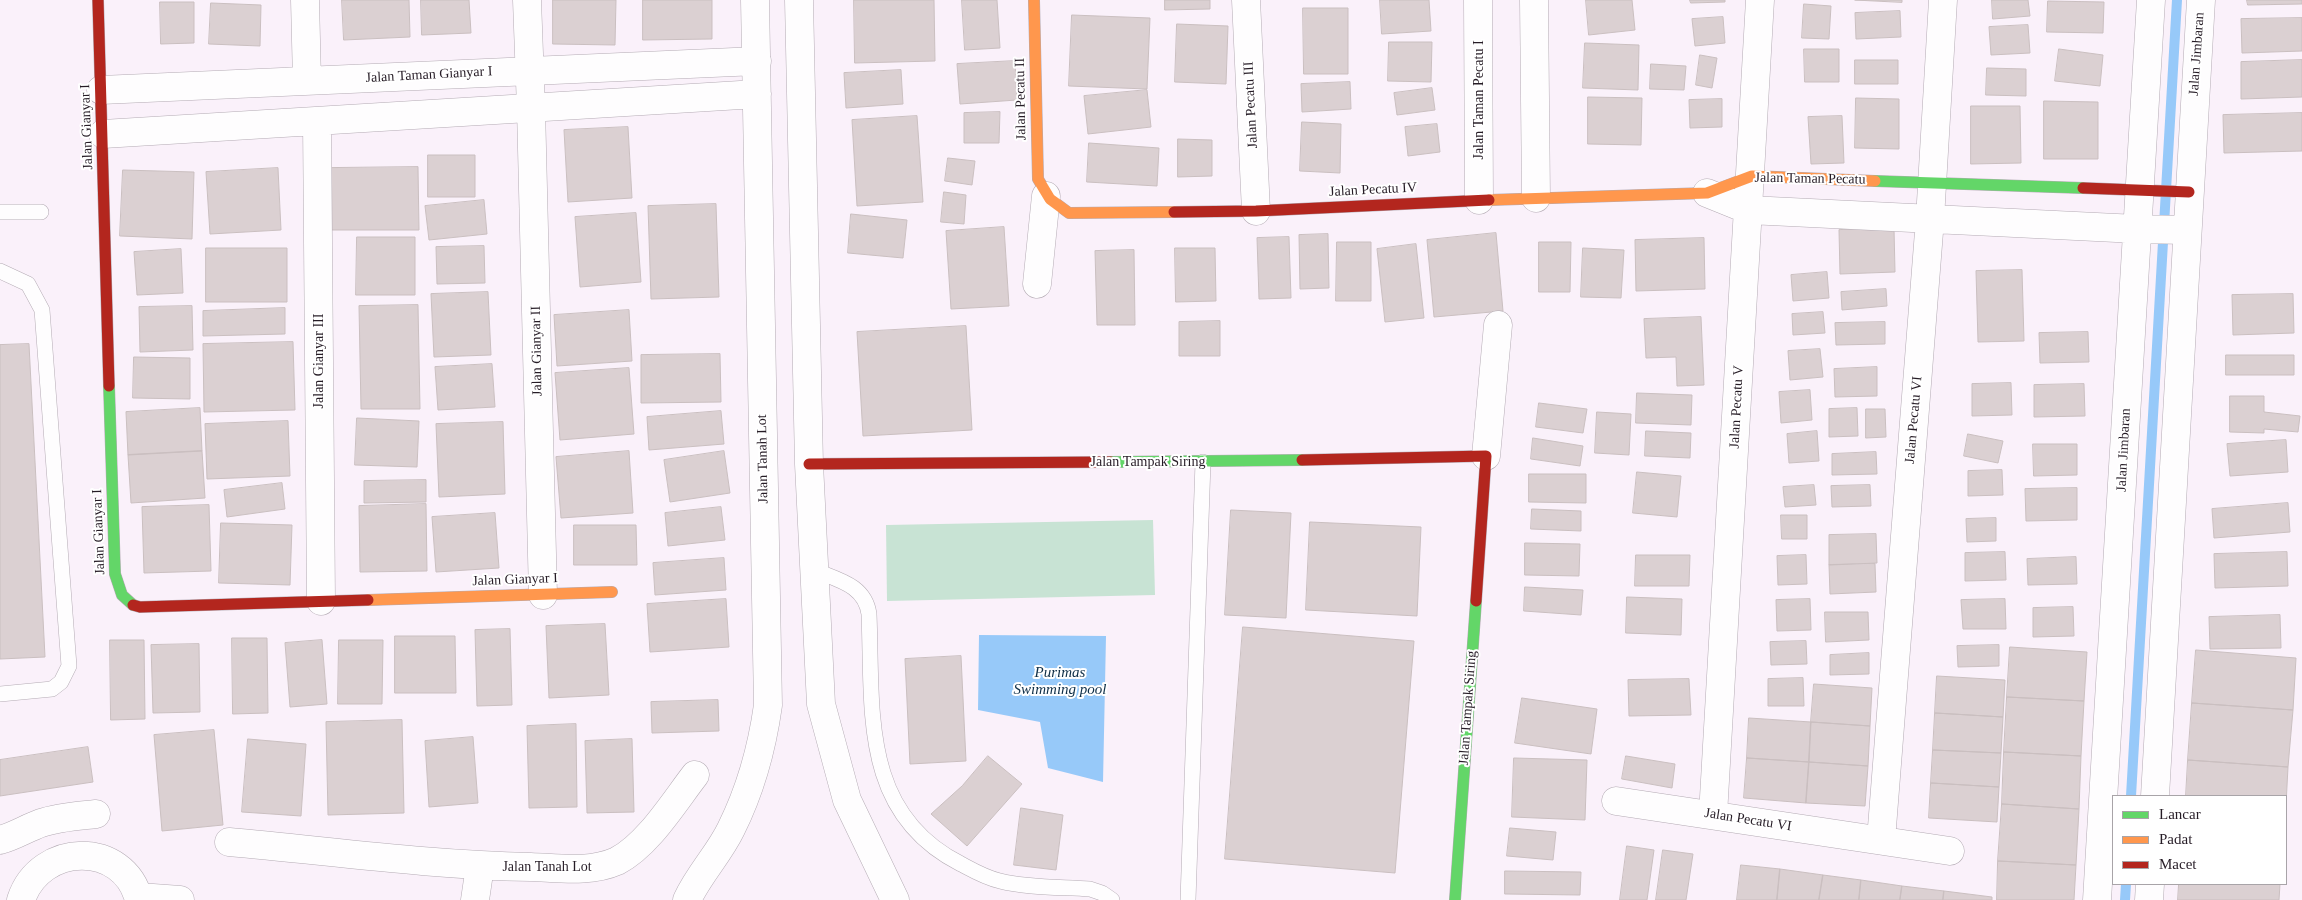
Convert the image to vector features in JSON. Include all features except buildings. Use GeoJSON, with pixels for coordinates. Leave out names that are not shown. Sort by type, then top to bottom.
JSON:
{"type":"FeatureCollection","features":[{"type":"Feature","properties":{"kind":"street","name":"Jalan Gianyar I"},"geometry":{"type":"LineString","coordinates":[[98,0],[114,574],[120,596],[125,602],[140,607],[612,592]]}},
{"type":"Feature","properties":{"kind":"street"},"geometry":{"type":"LineString","coordinates":[[305,0],[307,81]]}},
{"type":"Feature","properties":{"kind":"street","name":"Jalan Gianyar II"},"geometry":{"type":"LineString","coordinates":[[527,0],[543,595]]}},
{"type":"Feature","properties":{"kind":"street","name":"Jalan Tanah Lot"},"geometry":{"type":"LineString","coordinates":[[687,900],[731,829],[752,781],[762,745],[768,705],[755,0]]}},
{"type":"Feature","properties":{"kind":"street"},"geometry":{"type":"LineString","coordinates":[[799,0],[810,464],[821,704],[847,800],[894,900]]}},
{"type":"Feature","properties":{"kind":"street","name":"Jalan Pecatu II"},"geometry":{"type":"LineString","coordinates":[[1034,0],[1038,178],[1046,196]]}},
{"type":"Feature","properties":{"kind":"street","name":"Jalan Pecatu III"},"geometry":{"type":"LineString","coordinates":[[1246,0],[1256,211]]}},
{"type":"Feature","properties":{"kind":"street","name":"Jalan Taman Pecatu I"},"geometry":{"type":"LineString","coordinates":[[1478,0],[1479,200]]}},
{"type":"Feature","properties":{"kind":"street"},"geometry":{"type":"LineString","coordinates":[[1534,0],[1536,198]]}},
{"type":"Feature","properties":{"kind":"street","name":"Jalan Pecatu V"},"geometry":{"type":"LineString","coordinates":[[1713,815],[1752,176],[1760,0]]}},
{"type":"Feature","properties":{"kind":"street","name":"Jalan Pecatu VI"},"geometry":{"type":"LineString","coordinates":[[1881,840],[1933,182],[1943,0]]}},
{"type":"Feature","properties":{"kind":"street","name":"Jalan Jimbaran"},"geometry":{"type":"LineString","coordinates":[[2097,900],[2142,229],[2151,0]]}},
{"type":"Feature","properties":{"kind":"street","name":"Jalan Jimbaran"},"geometry":{"type":"LineString","coordinates":[[2155,795],[2182,192],[2201,0]]}},
{"type":"Feature","properties":{"kind":"street","name":"Jalan Taman Gianyar I"},"geometry":{"type":"LineString","coordinates":[[101,90],[757,61]]}},
{"type":"Feature","properties":{"kind":"street"},"geometry":{"type":"LineString","coordinates":[[102,134],[757,94]]}},
{"type":"Feature","properties":{"kind":"street","name":"Jalan Gianyar III"},"geometry":{"type":"LineString","coordinates":[[317,121],[321,602]]}},
{"type":"Feature","properties":{"kind":"street","name":"Jalan Taman Pecatu"},"geometry":{"type":"LineString","coordinates":[[1707,193],[1752,176],[2182,192]]}},
{"type":"Feature","properties":{"kind":"street"},"geometry":{"type":"LineString","coordinates":[[1707,193],[1749,210],[2181,230]]}},
{"type":"Feature","properties":{"kind":"street","name":"Jalan Pecatu IV"},"geometry":{"type":"LineString","coordinates":[[1046,196],[1053,204],[1069,213],[1256,211],[1479,200],[1707,193]]}},
{"type":"Feature","properties":{"kind":"street"},"geometry":{"type":"LineString","coordinates":[[1037,284],[1046,196]]}},
{"type":"Feature","properties":{"kind":"street","name":"Jalan Tampak Siring"},"geometry":{"type":"LineString","coordinates":[[1455,900],[1486,456],[1498,325]]}},
{"type":"Feature","properties":{"kind":"street","name":"Jalan Tampak Siring"},"geometry":{"type":"LineString","coordinates":[[810,464],[1203,462],[1486,456]]}},
{"type":"Feature","properties":{"kind":"street","name":"Jalan Tanah Lot"},"geometry":{"type":"LineString","coordinates":[[229,842],[480,866],[590,869],[616,861],[641,843],[696,775]]}},
{"type":"Feature","properties":{"kind":"street","name":"Jalan Pecatu VI"},"geometry":{"type":"LineString","coordinates":[[1616,801],[1950,851]]}},
{"type":"Feature","properties":{"kind":"street"},"geometry":{"type":"LineString","coordinates":[[0,840],[59,818],[96,814]]}},
{"type":"Feature","properties":{"kind":"street"},"geometry":{"type":"LineString","coordinates":[[15,895],[48,863],[66,857],[84,855],[102,858],[118,868],[131,881],[139,899],[180,900]]}},
{"type":"Feature","properties":{"kind":"street"},"geometry":{"type":"LineString","coordinates":[[475,900],[480,866]]}},
{"type":"Feature","properties":{"kind":"street"},"geometry":{"type":"LineString","coordinates":[[2149,900],[2150,885]]}},
{"type":"Feature","properties":{"kind":"lane"},"geometry":{"type":"LineString","coordinates":[[0,212],[41,212]]}},
{"type":"Feature","properties":{"kind":"lane"},"geometry":{"type":"LineString","coordinates":[[0,271],[28,284],[42,310],[69,666],[62,682],[52,690],[0,694]]}},
{"type":"Feature","properties":{"kind":"lane"},"geometry":{"type":"LineString","coordinates":[[1188,900],[1203,462]]}},
{"type":"Feature","properties":{"kind":"lane"},"geometry":{"type":"LineString","coordinates":[[814,570],[852,585],[866,600],[869,614],[874,735],[880,768],[890,793],[903,816],[922,839],[946,856],[982,875],[1000,881],[1090,889],[1102,893],[1112,900]]}},
{"type":"Feature","properties":{"kind":"green space"},"geometry":{"type":"Polygon","coordinates":[[[1153,520],[1155,595],[887,601],[886,525],[1153,520]]]}},
{"type":"Feature","properties":{"kind":"water","name":"Purimas Swimming pool"},"geometry":{"type":"Polygon","coordinates":[[[979,635],[1106,636],[1103,782],[1048,768],[1040,722],[978,710],[979,635]]]}},
{"type":"Feature","properties":{"kind":"waterway"},"geometry":{"type":"LineString","coordinates":[[2131,795],[2177,0]]}},
{"type":"Feature","properties":{"kind":"waterway"},"geometry":{"type":"LineString","coordinates":[[2125,900],[2126,885]]}},
{"type":"Feature","properties":{"kind":"traffic: fast"},"geometry":{"type":"LineString","coordinates":[[1875,181],[2083,188]]}},
{"type":"Feature","properties":{"kind":"traffic: fast"},"geometry":{"type":"LineString","coordinates":[[109,386],[115,574],[122,595],[133,605]]}},
{"type":"Feature","properties":{"kind":"traffic: fast"},"geometry":{"type":"LineString","coordinates":[[1111,462],[1302,460]]}},
{"type":"Feature","properties":{"kind":"traffic: fast"},"geometry":{"type":"LineString","coordinates":[[1455,900],[1476,601]]}},
{"type":"Feature","properties":{"kind":"traffic: slow"},"geometry":{"type":"LineString","coordinates":[[1034,0],[1038,179],[1050,199],[1069,213],[1174,212]]}},
{"type":"Feature","properties":{"kind":"traffic: slow"},"geometry":{"type":"LineString","coordinates":[[1489,200],[1707,193],[1752,176],[1875,181]]}},
{"type":"Feature","properties":{"kind":"traffic: slow"},"geometry":{"type":"LineString","coordinates":[[368,600],[612,592]]}},
{"type":"Feature","properties":{"kind":"traffic: jam"},"geometry":{"type":"LineString","coordinates":[[98,0],[109,386]]}},
{"type":"Feature","properties":{"kind":"traffic: jam"},"geometry":{"type":"LineString","coordinates":[[2083,188],[2189,192]]}},
{"type":"Feature","properties":{"kind":"traffic: jam"},"geometry":{"type":"LineString","coordinates":[[1174,212],[1256,211],[1489,200]]}},
{"type":"Feature","properties":{"kind":"traffic: jam"},"geometry":{"type":"LineString","coordinates":[[1302,460],[1486,456],[1476,601]]}},
{"type":"Feature","properties":{"kind":"traffic: jam"},"geometry":{"type":"LineString","coordinates":[[809,464],[1111,462]]}},
{"type":"Feature","properties":{"kind":"traffic: jam"},"geometry":{"type":"LineString","coordinates":[[133,605],[140,607],[368,600]]}}]}
